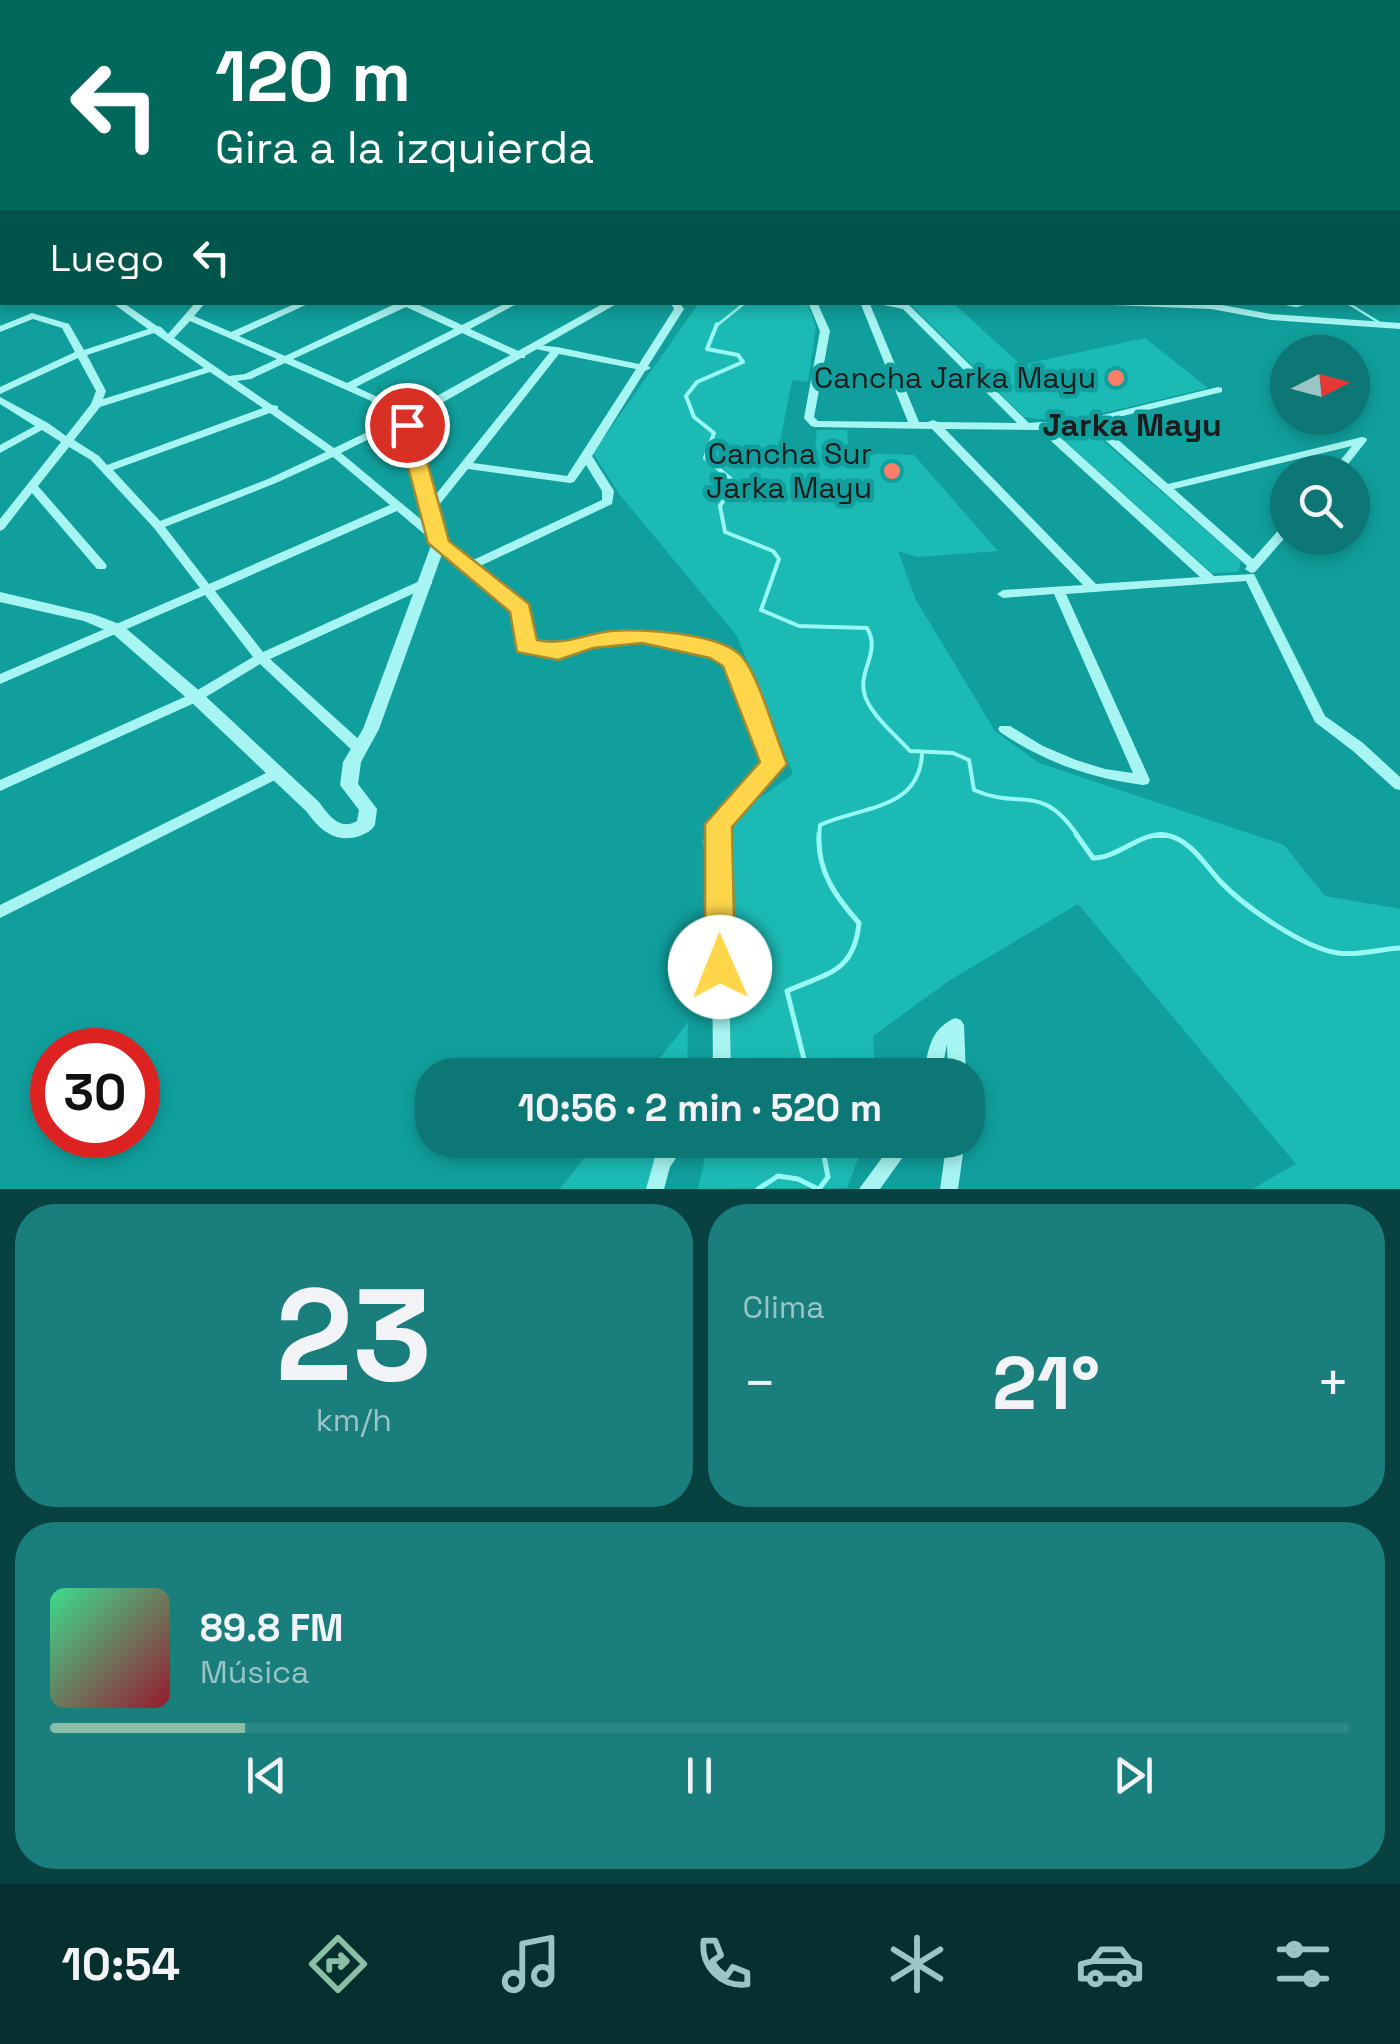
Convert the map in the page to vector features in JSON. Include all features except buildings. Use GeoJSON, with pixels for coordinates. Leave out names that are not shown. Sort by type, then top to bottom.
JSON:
{"type":"FeatureCollection","features":[{"type":"Feature","properties":{"kind":"street"},"geometry":{"type":"LineString","coordinates":[[120,305],[335,452],[521,609],[526,646],[539,652],[558,652],[590,641],[642,635],[717,651],[734,661],[774,764],[718,824],[722,1058]]}},
{"type":"Feature","properties":{"kind":"street"},"geometry":{"type":"LineString","coordinates":[[0,391],[80,354],[163,334],[199,305]]}},
{"type":"Feature","properties":{"kind":"street"},"geometry":{"type":"LineString","coordinates":[[231,336],[301,305]]}},
{"type":"Feature","properties":{"kind":"street"},"geometry":{"type":"LineString","coordinates":[[229,379],[247,377],[402,305]]}},
{"type":"Feature","properties":{"kind":"street"},"geometry":{"type":"LineString","coordinates":[[410,305],[522,356]]}},
{"type":"Feature","properties":{"kind":"street"},"geometry":{"type":"LineString","coordinates":[[347,387],[510,305]]}},
{"type":"Feature","properties":{"kind":"street"},"geometry":{"type":"LineString","coordinates":[[158,526],[335,452],[412,415],[609,305]]}},
{"type":"Feature","properties":{"kind":"street"},"geometry":{"type":"LineString","coordinates":[[466,465],[570,480],[646,368],[680,308],[677,305]]}},
{"type":"Feature","properties":{"kind":"street"},"geometry":{"type":"LineString","coordinates":[[813,305],[825,331],[809,418],[815,424],[1092,422],[1218,390]]}},
{"type":"Feature","properties":{"kind":"street"},"geometry":{"type":"LineString","coordinates":[[865,305],[914,424]]}},
{"type":"Feature","properties":{"kind":"street"},"geometry":{"type":"LineString","coordinates":[[893,305],[906,307],[1024,424]]}},
{"type":"Feature","properties":{"kind":"street"},"geometry":{"type":"LineString","coordinates":[[1187,305],[1272,317],[1400,326]]}},
{"type":"Feature","properties":{"kind":"street"},"geometry":{"type":"LineString","coordinates":[[0,330],[32,316],[66,326],[100,391],[96,406],[0,527]]}},
{"type":"Feature","properties":{"kind":"street"},"geometry":{"type":"LineString","coordinates":[[188,317],[412,415]]}},
{"type":"Feature","properties":{"kind":"street"},"geometry":{"type":"LineString","coordinates":[[539,346],[646,368]]}},
{"type":"Feature","properties":{"kind":"street"},"geometry":{"type":"LineString","coordinates":[[431,508],[557,350]]}},
{"type":"Feature","properties":{"kind":"street"},"geometry":{"type":"LineString","coordinates":[[96,406],[214,368]]}},
{"type":"Feature","properties":{"kind":"street"},"geometry":{"type":"LineString","coordinates":[[0,400],[70,440],[106,469],[158,526],[261,658],[360,749]]}},
{"type":"Feature","properties":{"kind":"street"},"geometry":{"type":"LineString","coordinates":[[106,469],[274,408]]}},
{"type":"Feature","properties":{"kind":"street"},"geometry":{"type":"LineString","coordinates":[[0,597],[88,617],[117,629],[196,697],[331,829],[350,833],[366,824],[368,817],[368,809],[349,785],[352,762],[439,543],[407,425],[412,415]]}},
{"type":"Feature","properties":{"kind":"street"},"geometry":{"type":"LineString","coordinates":[[1092,422],[1251,570],[1320,719],[1400,786]]}},
{"type":"Feature","properties":{"kind":"street"},"geometry":{"type":"LineString","coordinates":[[934,423],[1093,588]]}},
{"type":"Feature","properties":{"kind":"street"},"geometry":{"type":"LineString","coordinates":[[0,450],[44,425]]}},
{"type":"Feature","properties":{"kind":"street"},"geometry":{"type":"LineString","coordinates":[[1040,425],[1210,580]]}},
{"type":"Feature","properties":{"kind":"street"},"geometry":{"type":"LineString","coordinates":[[1300,455],[1362,440],[1350,455]]}},
{"type":"Feature","properties":{"kind":"street"},"geometry":{"type":"LineString","coordinates":[[467,567],[608,502],[608,491],[586,456]]}},
{"type":"Feature","properties":{"kind":"street"},"geometry":{"type":"LineString","coordinates":[[1165,488],[1270,462]]}},
{"type":"Feature","properties":{"kind":"street"},"geometry":{"type":"LineString","coordinates":[[33,487],[101,566]]}},
{"type":"Feature","properties":{"kind":"street"},"geometry":{"type":"LineString","coordinates":[[0,679],[399,506]]}},
{"type":"Feature","properties":{"kind":"street"},"geometry":{"type":"LineString","coordinates":[[1003,594],[1210,580],[1251,570],[1270,547]]}},
{"type":"Feature","properties":{"kind":"street"},"geometry":{"type":"LineString","coordinates":[[0,786],[196,697],[261,658],[426,583]]}},
{"type":"Feature","properties":{"kind":"street"},"geometry":{"type":"LineString","coordinates":[[1005,729],[1040,753],[1098,775],[1143,780],[1058,590]]}},
{"type":"Feature","properties":{"kind":"street"},"geometry":{"type":"LineString","coordinates":[[0,912],[276,773]]}},
{"type":"Feature","properties":{"kind":"street"},"geometry":{"type":"LineString","coordinates":[[936,1058],[939,1041],[954,1025],[956,1058]]}},
{"type":"Feature","properties":{"kind":"street"},"geometry":{"type":"LineString","coordinates":[[654,1189],[665,1158]]}},
{"type":"Feature","properties":{"kind":"street"},"geometry":{"type":"LineString","coordinates":[[868,1189],[892,1158]]}},
{"type":"Feature","properties":{"kind":"street"},"geometry":{"type":"LineString","coordinates":[[949,1189],[953,1158]]}},
{"type":"Feature","properties":{"kind":"green space"},"geometry":{"type":"Polygon","coordinates":[[[698,305],[809,305],[816,328],[808,382],[792,380],[777,457],[814,461],[817,430],[847,430],[849,453],[914,455],[998,551],[917,557],[898,551],[916,600],[995,731],[1039,763],[1284,845],[1325,896],[1400,909],[1400,1189],[1252,1189],[1296,1164],[1078,904],[950,980],[873,1036],[874,1058],[723,1058],[726,946],[702,840],[793,774],[737,636],[620,495],[593,453],[698,305]]]}},
{"type":"Feature","properties":{"kind":"green space"},"geometry":{"type":"Polygon","coordinates":[[[911,305],[955,305],[1021,365],[1145,338],[1208,388],[1065,422],[1024,417],[911,305]]]}},
{"type":"Feature","properties":{"kind":"green space"},"geometry":{"type":"Polygon","coordinates":[[[1088,428],[1241,561],[1238,572],[1212,573],[1058,435],[1088,428]]]}},
{"type":"Feature","properties":{"kind":"green space"},"geometry":{"type":"Polygon","coordinates":[[[688,1022],[687,1058],[660,1058],[688,1022]]]}},
{"type":"Feature","properties":{"kind":"green space"},"geometry":{"type":"Polygon","coordinates":[[[584,1158],[663,1158],[650,1189],[560,1189],[584,1158]]]}},
{"type":"Feature","properties":{"kind":"green space"},"geometry":{"type":"Polygon","coordinates":[[[705,1158],[858,1158],[847,1188],[698,1189],[705,1158]]]}},
{"type":"Feature","properties":{"kind":"waterway"},"geometry":{"type":"LineString","coordinates":[[716,326],[742,305]]}},
{"type":"Feature","properties":{"kind":"waterway"},"geometry":{"type":"LineString","coordinates":[[1291,305],[1300,305]]}},
{"type":"Feature","properties":{"kind":"waterway"},"geometry":{"type":"LineString","coordinates":[[1351,305],[1380,323]]}},
{"type":"Feature","properties":{"kind":"waterway"},"geometry":{"type":"LineString","coordinates":[[716,326],[707,349],[738,355],[743,362],[697,382],[686,396],[694,417],[714,433],[705,458],[731,479],[731,488],[720,506],[725,532],[773,551],[779,559],[761,610],[799,626],[867,628],[872,645],[864,692],[877,716],[910,751],[953,753],[969,760],[974,790],[1041,803],[1065,819],[1078,836]]}},
{"type":"Feature","properties":{"kind":"waterway"},"geometry":{"type":"LineString","coordinates":[[819,836],[820,825],[899,797],[918,773],[922,755]]}},
{"type":"Feature","properties":{"kind":"waterway"},"geometry":{"type":"LineString","coordinates":[[1076,834],[1093,858],[1152,836]]}},
{"type":"Feature","properties":{"kind":"waterway"},"geometry":{"type":"LineString","coordinates":[[804,1058],[787,991],[826,975],[845,962],[859,923],[829,882],[821,860],[819,836]]}},
{"type":"Feature","properties":{"kind":"waterway"},"geometry":{"type":"LineString","coordinates":[[1152,836],[1170,836]]}},
{"type":"Feature","properties":{"kind":"waterway"},"geometry":{"type":"LineString","coordinates":[[1152,836],[1170,836]]}},
{"type":"Feature","properties":{"kind":"waterway"},"geometry":{"type":"LineString","coordinates":[[1170,836],[1196,853],[1242,901],[1308,943],[1346,954],[1400,948]]}},
{"type":"Feature","properties":{"kind":"waterway"},"geometry":{"type":"LineString","coordinates":[[819,1189],[828,1177],[824,1158]]}},
{"type":"Feature","properties":{"kind":"waterway"},"geometry":{"type":"LineString","coordinates":[[758,1189],[778,1176],[798,1179],[818,1189]]}},
{"type":"Feature","properties":{"kind":"place","name":"Cancha Jarka Mayu"},"geometry":{"type":"Point","coordinates":[1116,378]}},
{"type":"Feature","properties":{"kind":"place","name":"Cancha Sur Jarka Mayu"},"geometry":{"type":"Point","coordinates":[892,471]}},
{"type":"Feature","properties":{"kind":"district","name":"Jarka Mayu"},"geometry":{"type":"Point","coordinates":[1132,425]}},
{"type":"Feature","properties":{"kind":"route"},"geometry":{"type":"LineString","coordinates":[[407,425],[439,543],[521,609],[526,646],[539,652],[558,652],[590,641],[642,635],[717,651],[734,661],[774,764],[718,824],[720,967]]}}]}
